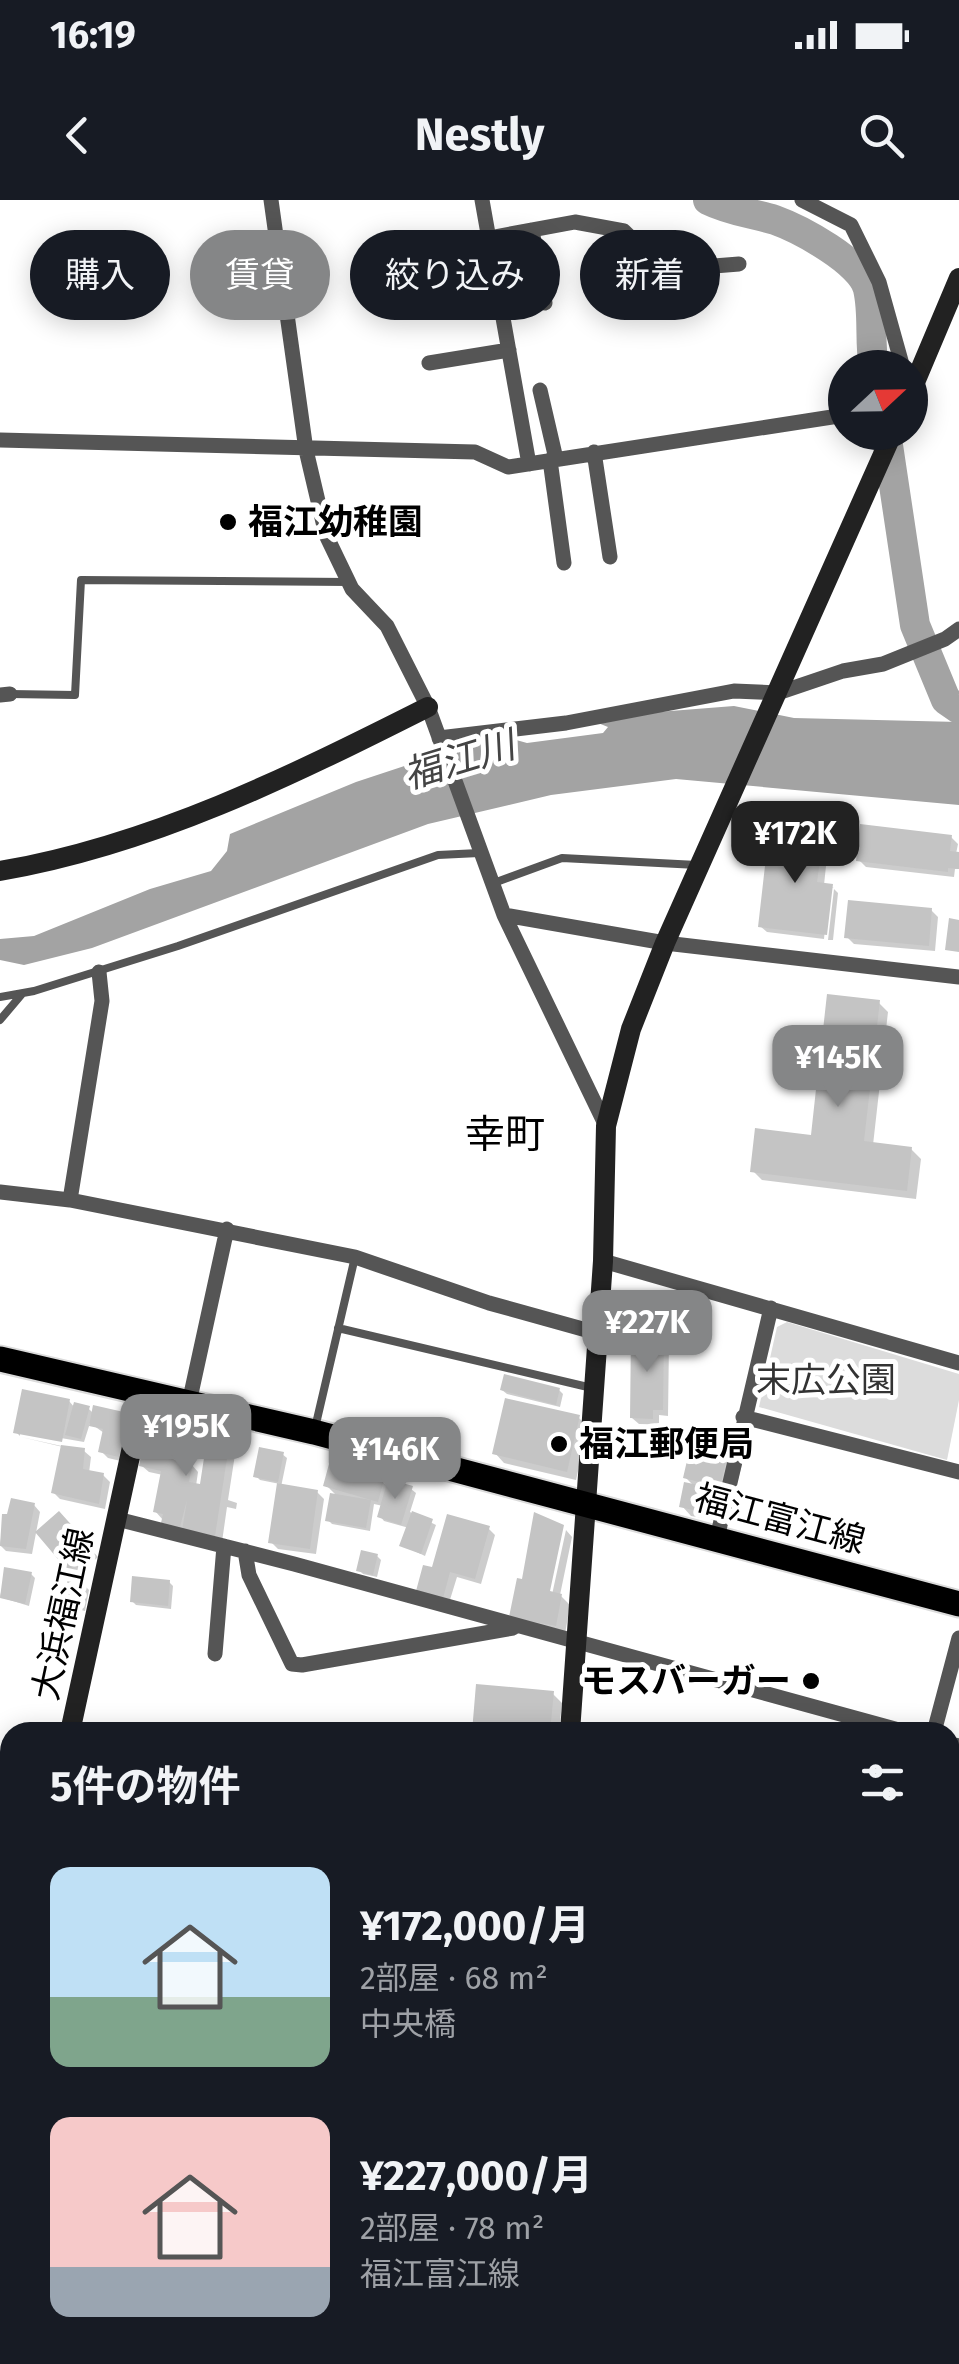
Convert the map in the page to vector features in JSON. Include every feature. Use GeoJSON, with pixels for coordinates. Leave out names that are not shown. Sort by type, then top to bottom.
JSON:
{"type":"FeatureCollection","features":[{"type":"Feature","properties":{"kind":"main road","name":"福江富江線"},"geometry":{"type":"LineString","coordinates":[[0,1359],[314,1432],[959,1604]]}},
{"type":"Feature","properties":{"kind":"street"},"geometry":{"type":"LineString","coordinates":[[271,200],[306,450],[326,535],[349,582],[387,626],[428,708],[504,915],[606,1126]]}},
{"type":"Feature","properties":{"kind":"street"},"geometry":{"type":"LineString","coordinates":[[482,200],[488,230]]}},
{"type":"Feature","properties":{"kind":"street"},"geometry":{"type":"LineString","coordinates":[[802,200],[851,225],[879,282],[898,350]]}},
{"type":"Feature","properties":{"kind":"street"},"geometry":{"type":"LineString","coordinates":[[532,230],[575,222],[624,231],[664,270],[739,264]]}},
{"type":"Feature","properties":{"kind":"street"},"geometry":{"type":"LineString","coordinates":[[928,351],[959,278]]}},
{"type":"Feature","properties":{"kind":"street"},"geometry":{"type":"LineString","coordinates":[[504,320],[529,464]]}},
{"type":"Feature","properties":{"kind":"street"},"geometry":{"type":"LineString","coordinates":[[428,363],[509,350]]}},
{"type":"Feature","properties":{"kind":"street"},"geometry":{"type":"LineString","coordinates":[[540,390],[553,460],[564,563]]}},
{"type":"Feature","properties":{"kind":"street"},"geometry":{"type":"LineString","coordinates":[[0,440],[476,452],[508,468],[828,418]]}},
{"type":"Feature","properties":{"kind":"street"},"geometry":{"type":"LineString","coordinates":[[571,1722],[604,1261],[606,1126],[631,1029],[666,943],[885,450]]}},
{"type":"Feature","properties":{"kind":"street"},"geometry":{"type":"LineString","coordinates":[[594,452],[610,556]]}},
{"type":"Feature","properties":{"kind":"street"},"geometry":{"type":"LineString","coordinates":[[439,738],[566,723],[734,692],[778,693],[844,671],[884,664],[945,640],[959,629]]}},
{"type":"Feature","properties":{"kind":"street"},"geometry":{"type":"LineString","coordinates":[[0,871],[90,852],[170,826],[340,752],[428,708]]}},
{"type":"Feature","properties":{"kind":"street"},"geometry":{"type":"LineString","coordinates":[[504,915],[666,943],[959,977]]}},
{"type":"Feature","properties":{"kind":"street"},"geometry":{"type":"LineString","coordinates":[[70,1200],[102,1002],[100,972]]}},
{"type":"Feature","properties":{"kind":"street"},"geometry":{"type":"LineString","coordinates":[[0,1192],[70,1200],[355,1257],[489,1304],[597,1333]]}},
{"type":"Feature","properties":{"kind":"street"},"geometry":{"type":"LineString","coordinates":[[188,1403],[227,1229]]}},
{"type":"Feature","properties":{"kind":"street"},"geometry":{"type":"LineString","coordinates":[[604,1261],[959,1364]]}},
{"type":"Feature","properties":{"kind":"street"},"geometry":{"type":"LineString","coordinates":[[717,1538],[771,1308]]}},
{"type":"Feature","properties":{"kind":"street","name":"大浜福江線"},"geometry":{"type":"LineString","coordinates":[[72,1722],[144,1392]]}},
{"type":"Feature","properties":{"kind":"street"},"geometry":{"type":"LineString","coordinates":[[743,1417],[959,1472]]}},
{"type":"Feature","properties":{"kind":"street"},"geometry":{"type":"LineString","coordinates":[[116,1519],[869,1722]]}},
{"type":"Feature","properties":{"kind":"street"},"geometry":{"type":"LineString","coordinates":[[215,1654],[224,1546]]}},
{"type":"Feature","properties":{"kind":"street"},"geometry":{"type":"LineString","coordinates":[[245,1552],[249,1575],[292,1664],[302,1666],[517,1627]]}},
{"type":"Feature","properties":{"kind":"street"},"geometry":{"type":"LineString","coordinates":[[937,1722],[959,1638]]}},
{"type":"Feature","properties":{"kind":"lane"},"geometry":{"type":"LineString","coordinates":[[5,694],[74,696],[81,580],[349,582]]}},
{"type":"Feature","properties":{"kind":"lane"},"geometry":{"type":"LineString","coordinates":[[0,997],[100,972],[418,860],[476,846]]}},
{"type":"Feature","properties":{"kind":"lane"},"geometry":{"type":"LineString","coordinates":[[491,884],[562,858],[701,866]]}},
{"type":"Feature","properties":{"kind":"lane"},"geometry":{"type":"LineString","coordinates":[[0,1020],[22,994]]}},
{"type":"Feature","properties":{"kind":"lane"},"geometry":{"type":"LineString","coordinates":[[314,1432],[355,1257]]}},
{"type":"Feature","properties":{"kind":"lane"},"geometry":{"type":"LineString","coordinates":[[338,1328],[592,1388]]}},
{"type":"Feature","properties":{"kind":"green space","name":"末広公園"},"geometry":{"type":"Polygon","coordinates":[[[787,1322],[959,1374],[959,1400],[947,1460],[759,1407],[777,1327],[787,1322]]]}},
{"type":"Feature","properties":{"kind":"water","name":"福江川"},"geometry":{"type":"Polygon","coordinates":[[[734,706],[794,718],[959,722],[959,805],[676,779],[551,795],[428,824],[92,948],[24,965],[0,960],[0,939],[34,936],[150,889],[211,871],[227,851],[230,834],[356,782],[471,744],[509,738],[527,743],[603,733],[608,727],[598,723],[645,713],[734,706]]]}},
{"type":"Feature","properties":{"kind":"building"},"geometry":{"type":"Polygon","coordinates":[[[860,824],[952,835],[950,851],[959,852],[959,869],[948,868],[948,872],[856,861],[860,824]]]}},
{"type":"Feature","properties":{"kind":"building"},"geometry":{"type":"Polygon","coordinates":[[[769,831],[823,838],[817,882],[833,884],[827,935],[758,927],[769,831]]]}},
{"type":"Feature","properties":{"kind":"building"},"geometry":{"type":"Polygon","coordinates":[[[848,900],[932,908],[929,946],[844,938],[848,900]]]}},
{"type":"Feature","properties":{"kind":"building"},"geometry":{"type":"Polygon","coordinates":[[[949,918],[959,920],[959,952],[945,950],[949,918]]]}},
{"type":"Feature","properties":{"kind":"building"},"geometry":{"type":"Polygon","coordinates":[[[827,994],[880,1000],[864,1141],[912,1147],[907,1191],[750,1172],[755,1128],[811,1135],[817,1080],[803,1078],[807,1047],[821,1048],[827,994]]]}},
{"type":"Feature","properties":{"kind":"building"},"geometry":{"type":"Polygon","coordinates":[[[631,1333],[664,1334],[663,1410],[653,1410],[653,1419],[630,1418],[631,1333]]]}},
{"type":"Feature","properties":{"kind":"building"},"geometry":{"type":"Polygon","coordinates":[[[504,1374],[560,1388],[556,1405],[500,1390],[504,1374]]]}},
{"type":"Feature","properties":{"kind":"building"},"geometry":{"type":"Polygon","coordinates":[[[22,1389],[70,1399],[62,1442],[13,1433],[22,1389]]]}},
{"type":"Feature","properties":{"kind":"building"},"geometry":{"type":"Polygon","coordinates":[[[505,1398],[580,1415],[567,1472],[492,1454],[505,1398]]]}},
{"type":"Feature","properties":{"kind":"building"},"geometry":{"type":"Polygon","coordinates":[[[74,1402],[90,1406],[81,1439],[65,1435],[74,1402]]]}},
{"type":"Feature","properties":{"kind":"building"},"geometry":{"type":"Polygon","coordinates":[[[93,1405],[128,1413],[119,1457],[98,1452],[103,1429],[89,1426],[93,1405]]]}},
{"type":"Feature","properties":{"kind":"building"},"geometry":{"type":"Polygon","coordinates":[[[149,1415],[174,1420],[167,1458],[193,1463],[189,1482],[200,1484],[208,1432],[230,1439],[215,1536],[182,1531],[187,1500],[180,1527],[161,1523],[163,1514],[153,1512],[161,1471],[139,1466],[149,1415]]]}},
{"type":"Feature","properties":{"kind":"building"},"geometry":{"type":"Polygon","coordinates":[[[692,1439],[729,1448],[720,1487],[683,1478],[692,1439]]]}},
{"type":"Feature","properties":{"kind":"building"},"geometry":{"type":"Polygon","coordinates":[[[61,1445],[85,1448],[83,1469],[104,1473],[99,1504],[51,1493],[61,1445]]]}},
{"type":"Feature","properties":{"kind":"building"},"geometry":{"type":"Polygon","coordinates":[[[259,1447],[284,1452],[278,1482],[253,1477],[259,1447]]]}},
{"type":"Feature","properties":{"kind":"building"},"geometry":{"type":"Polygon","coordinates":[[[329,1464],[384,1480],[378,1502],[323,1486],[329,1464]]]}},
{"type":"Feature","properties":{"kind":"building"},"geometry":{"type":"Polygon","coordinates":[[[388,1479],[413,1486],[401,1525],[377,1517],[388,1479]]]}},
{"type":"Feature","properties":{"kind":"building"},"geometry":{"type":"Polygon","coordinates":[[[684,1482],[718,1489],[712,1514],[679,1507],[684,1482]]]}},
{"type":"Feature","properties":{"kind":"building"},"geometry":{"type":"Polygon","coordinates":[[[277,1483],[318,1490],[310,1549],[268,1543],[277,1483]]]}},
{"type":"Feature","properties":{"kind":"building"},"geometry":{"type":"Polygon","coordinates":[[[330,1493],[371,1500],[366,1528],[325,1521],[330,1493]]]}},
{"type":"Feature","properties":{"kind":"building"},"geometry":{"type":"Polygon","coordinates":[[[11,1498],[35,1503],[26,1549],[0,1546],[2,1514],[7,1514],[11,1498]]]}},
{"type":"Feature","properties":{"kind":"building"},"geometry":{"type":"Polygon","coordinates":[[[59,1511],[93,1549],[68,1571],[35,1532],[59,1511]]]}},
{"type":"Feature","properties":{"kind":"building"},"geometry":{"type":"Polygon","coordinates":[[[412,1511],[433,1519],[421,1554],[399,1546],[412,1511]]]}},
{"type":"Feature","properties":{"kind":"building"},"geometry":{"type":"Polygon","coordinates":[[[534,1512],[564,1525],[550,1591],[562,1594],[556,1626],[509,1617],[517,1578],[522,1579],[534,1512]]]}},
{"type":"Feature","properties":{"kind":"building"},"geometry":{"type":"Polygon","coordinates":[[[447,1514],[490,1526],[475,1579],[450,1572],[443,1598],[416,1591],[423,1565],[432,1567],[447,1514]]]}},
{"type":"Feature","properties":{"kind":"building"},"geometry":{"type":"Polygon","coordinates":[[[361,1550],[378,1554],[373,1575],[356,1571],[361,1550]]]}},
{"type":"Feature","properties":{"kind":"building"},"geometry":{"type":"Polygon","coordinates":[[[4,1567],[32,1572],[25,1604],[0,1598],[4,1567]]]}},
{"type":"Feature","properties":{"kind":"building"},"geometry":{"type":"Polygon","coordinates":[[[132,1576],[170,1580],[168,1606],[130,1602],[132,1576]]]}},
{"type":"Feature","properties":{"kind":"building"},"geometry":{"type":"Polygon","coordinates":[[[68,1579],[86,1583],[81,1608],[62,1603],[68,1579]]]}},
{"type":"Feature","properties":{"kind":"building"},"geometry":{"type":"Polygon","coordinates":[[[476,1684],[554,1691],[551,1722],[473,1722],[476,1684]]]}},
{"type":"Feature","properties":{"kind":"waterway"},"geometry":{"type":"LineString","coordinates":[[708,200],[786,224],[829,248],[854,268],[868,289],[872,350]]}},
{"type":"Feature","properties":{"kind":"waterway"},"geometry":{"type":"LineString","coordinates":[[889,450],[915,625],[946,700],[959,709]]}},
{"type":"Feature","properties":{"kind":"place","name":"福江幼稚園"},"geometry":{"type":"Point","coordinates":[228,522]}},
{"type":"Feature","properties":{"kind":"place","name":"福江郵便局"},"geometry":{"type":"Point","coordinates":[559,1444]}},
{"type":"Feature","properties":{"kind":"place","name":"モスバーガー"},"geometry":{"type":"Point","coordinates":[811,1681]}},
{"type":"Feature","properties":{"kind":"district","name":"幸町"},"geometry":{"type":"Point","coordinates":[505,1134]}}]}
